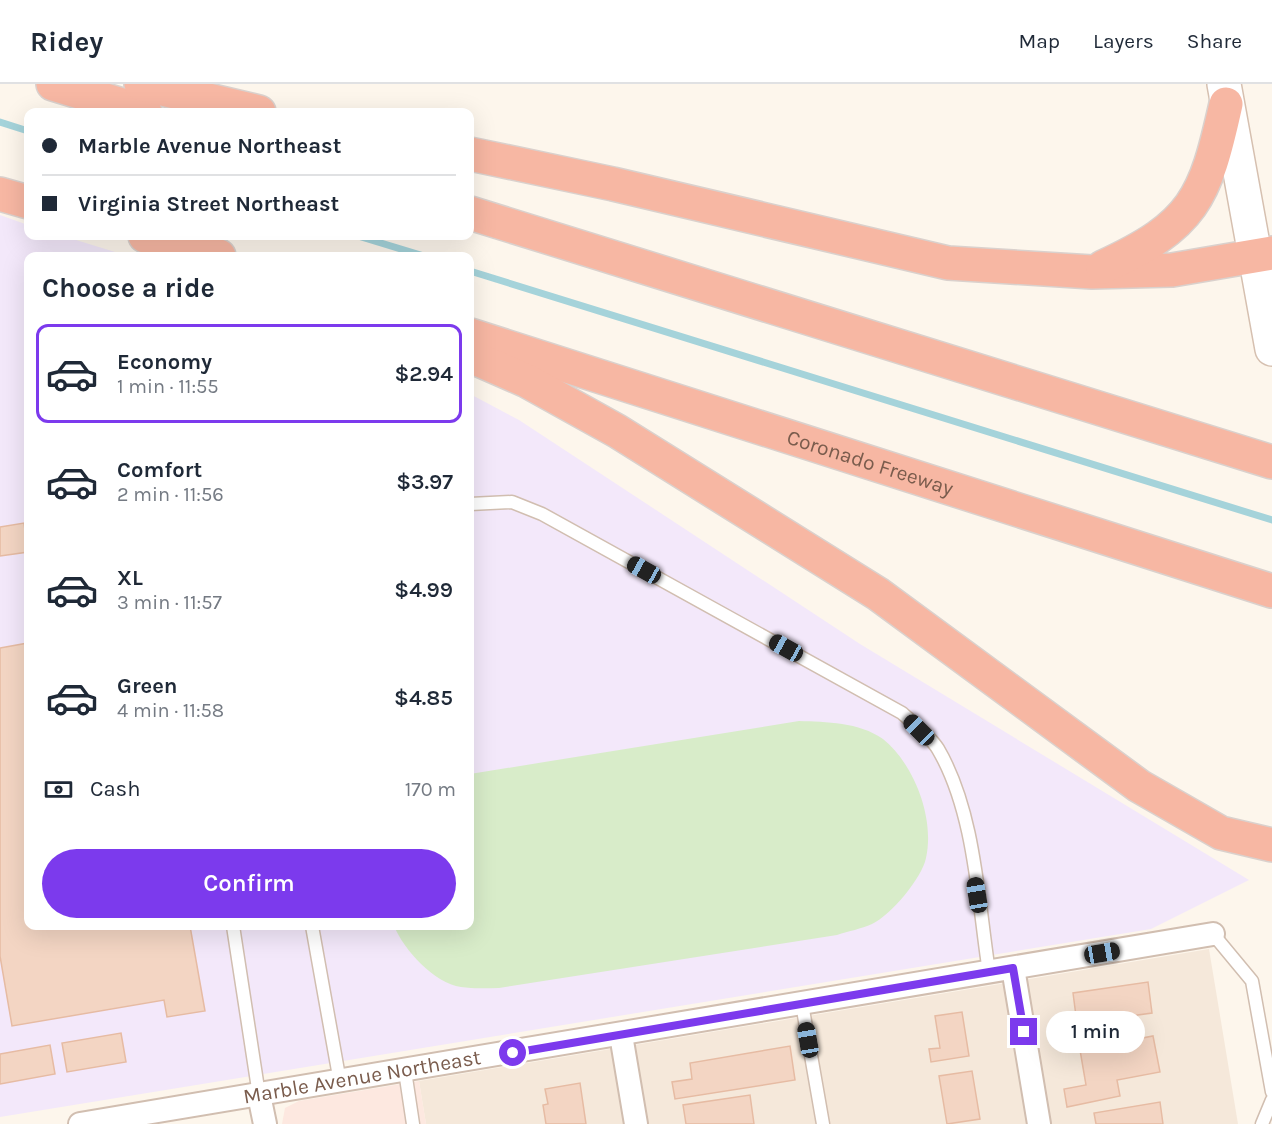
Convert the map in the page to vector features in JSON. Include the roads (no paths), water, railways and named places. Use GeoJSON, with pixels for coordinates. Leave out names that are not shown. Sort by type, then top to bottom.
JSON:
{"type":"FeatureCollection","features":[{"type":"Feature","properties":{"kind":"highway"},"geometry":{"type":"LineString","coordinates":[[53,84],[132,108]]}},
{"type":"Feature","properties":{"kind":"highway"},"geometry":{"type":"LineString","coordinates":[[141,84],[242,108]]}},
{"type":"Feature","properties":{"kind":"highway"},"geometry":{"type":"LineString","coordinates":[[1092,272],[1142,249],[1179,222],[1203,190],[1216,148],[1225,94]]}},
{"type":"Feature","properties":{"kind":"highway"},"geometry":{"type":"LineString","coordinates":[[474,155],[613,184],[948,263],[1092,272],[1172,270],[1264,254]]}},
{"type":"Feature","properties":{"kind":"highway"},"geometry":{"type":"LineString","coordinates":[[0,194],[24,201]]}},
{"type":"Feature","properties":{"kind":"highway"},"geometry":{"type":"LineString","coordinates":[[474,214],[1272,462]]}},
{"type":"Feature","properties":{"kind":"highway"},"geometry":{"type":"LineString","coordinates":[[160,240],[204,252]]}},
{"type":"Feature","properties":{"kind":"highway","name":"Coronado Freeway"},"geometry":{"type":"LineString","coordinates":[[474,336],[1272,591]]}},
{"type":"Feature","properties":{"kind":"highway"},"geometry":{"type":"LineString","coordinates":[[474,358],[527,381],[616,430],[878,594],[1139,786],[1221,833],[1272,845]]}},
{"type":"Feature","properties":{"kind":"main road"},"geometry":{"type":"LineString","coordinates":[[1225,94],[1264,254],[1272,349]]}},
{"type":"Feature","properties":{"kind":"street","name":"Marble Avenue Northeast"},"geometry":{"type":"LineString","coordinates":[[80,1124],[1213,934]]}},
{"type":"Feature","properties":{"kind":"street"},"geometry":{"type":"LineString","coordinates":[[1013,968],[1039,1124]]}},
{"type":"Feature","properties":{"kind":"street"},"geometry":{"type":"LineString","coordinates":[[621,1035],[636,1124]]}},
{"type":"Feature","properties":{"kind":"street"},"geometry":{"type":"LineString","coordinates":[[259,1095],[265,1124]]}},
{"type":"Feature","properties":{"kind":"lane"},"geometry":{"type":"LineString","coordinates":[[474,504],[512,502],[542,514],[902,713],[936,747],[956,784],[968,832],[989,972]]}},
{"type":"Feature","properties":{"kind":"lane"},"geometry":{"type":"LineString","coordinates":[[234,930],[259,1095]]}},
{"type":"Feature","properties":{"kind":"lane"},"geometry":{"type":"LineString","coordinates":[[313,930],[340,1082]]}},
{"type":"Feature","properties":{"kind":"lane"},"geometry":{"type":"LineString","coordinates":[[1213,934],[1252,981],[1272,1092]]}},
{"type":"Feature","properties":{"kind":"lane"},"geometry":{"type":"LineString","coordinates":[[801,1004],[823,1124]]}},
{"type":"Feature","properties":{"kind":"lane"},"geometry":{"type":"LineString","coordinates":[[405,1071],[413,1124]]}},
{"type":"Feature","properties":{"kind":"lane"},"geometry":{"type":"LineString","coordinates":[[1262,1124],[1272,1100]]}},
{"type":"Feature","properties":{"kind":"waterway"},"geometry":{"type":"LineString","coordinates":[[0,122],[24,130]]}},
{"type":"Feature","properties":{"kind":"waterway"},"geometry":{"type":"LineString","coordinates":[[371,240],[411,252]]}},
{"type":"Feature","properties":{"kind":"waterway"},"geometry":{"type":"LineString","coordinates":[[474,272],[1272,520]]}}]}
